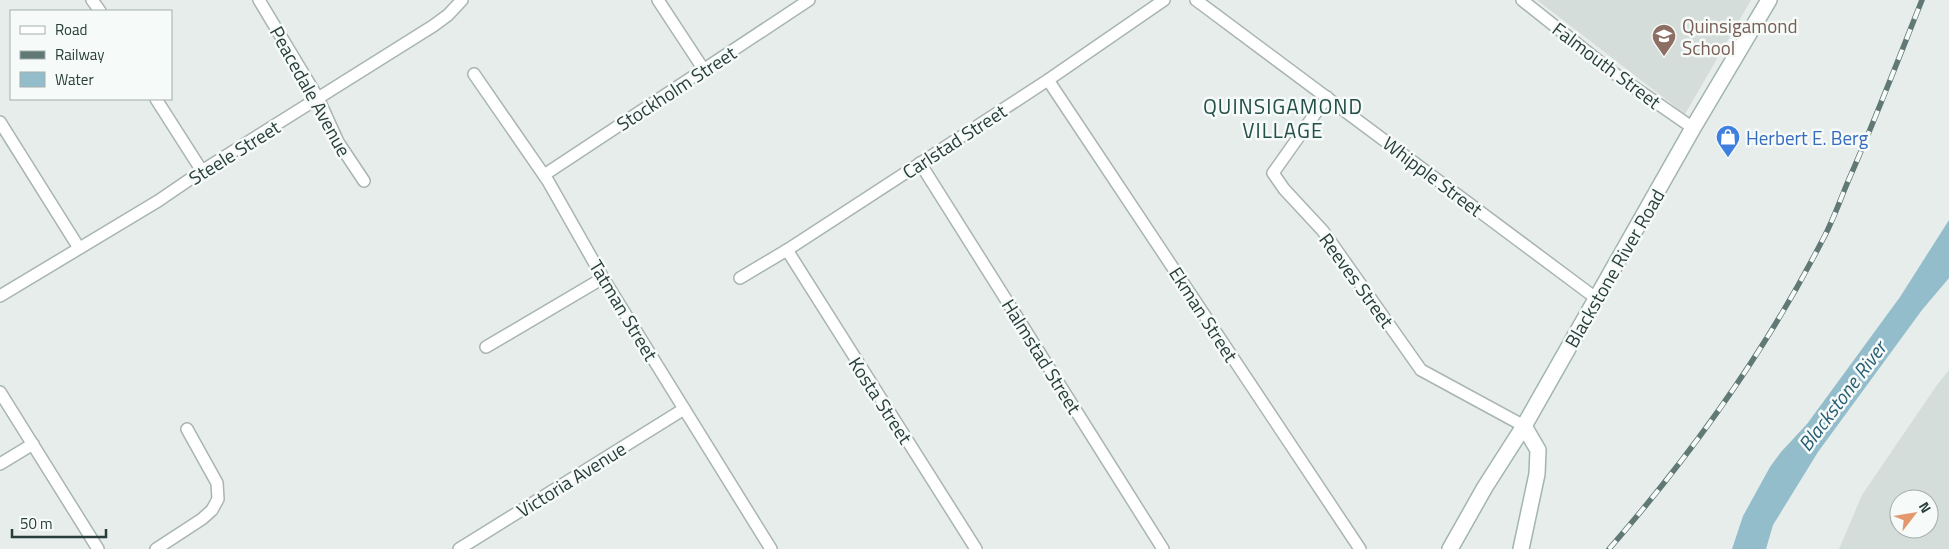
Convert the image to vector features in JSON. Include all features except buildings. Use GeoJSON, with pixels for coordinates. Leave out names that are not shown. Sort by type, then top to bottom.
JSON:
{"type":"FeatureCollection","features":[{"type":"Feature","properties":{"kind":"main road","name":"Blackstone River Road"},"geometry":{"type":"LineString","coordinates":[[1450,549],[1485,487],[1524,426],[1693,128],[1769,0]]}},
{"type":"Feature","properties":{"kind":"main road"},"geometry":{"type":"LineString","coordinates":[[1521,549],[1537,474],[1538,450],[1524,426]]}},
{"type":"Feature","properties":{"kind":"street","name":"Peacedale Avenue"},"geometry":{"type":"LineString","coordinates":[[259,0],[318,98],[338,142],[364,181]]}},
{"type":"Feature","properties":{"kind":"street","name":"Steele Street"},"geometry":{"type":"LineString","coordinates":[[0,296],[158,201],[202,171],[433,26],[448,15],[462,0]]}},
{"type":"Feature","properties":{"kind":"street"},"geometry":{"type":"LineString","coordinates":[[658,0],[704,70]]}},
{"type":"Feature","properties":{"kind":"street","name":"Stockholm Street"},"geometry":{"type":"LineString","coordinates":[[544,175],[809,0]]}},
{"type":"Feature","properties":{"kind":"street","name":"Carlstad Street"},"geometry":{"type":"LineString","coordinates":[[740,278],[787,250],[1048,80],[1164,0]]}},
{"type":"Feature","properties":{"kind":"street","name":"Whipple Street"},"geometry":{"type":"LineString","coordinates":[[1196,0],[1597,299]]}},
{"type":"Feature","properties":{"kind":"street","name":"Falmouth Street"},"geometry":{"type":"LineString","coordinates":[[1522,0],[1616,74],[1693,128]]}},
{"type":"Feature","properties":{"kind":"street","name":"Tatman Street"},"geometry":{"type":"LineString","coordinates":[[474,74],[544,175],[603,278],[771,549]]}},
{"type":"Feature","properties":{"kind":"street","name":"Ekman Street"},"geometry":{"type":"LineString","coordinates":[[1048,80],[1360,549]]}},
{"type":"Feature","properties":{"kind":"street","name":"Reeves Street"},"geometry":{"type":"LineString","coordinates":[[1327,97],[1273,173],[1323,231],[1421,370],[1524,426]]}},
{"type":"Feature","properties":{"kind":"street"},"geometry":{"type":"LineString","coordinates":[[157,100],[202,171]]}},
{"type":"Feature","properties":{"kind":"street"},"geometry":{"type":"LineString","coordinates":[[0,122],[79,248]]}},
{"type":"Feature","properties":{"kind":"street","name":"Halmstad Street"},"geometry":{"type":"LineString","coordinates":[[920,163],[1163,549]]}},
{"type":"Feature","properties":{"kind":"street","name":"Kosta Street"},"geometry":{"type":"LineString","coordinates":[[787,250],[976,549]]}},
{"type":"Feature","properties":{"kind":"street"},"geometry":{"type":"LineString","coordinates":[[486,347],[603,278]]}},
{"type":"Feature","properties":{"kind":"street"},"geometry":{"type":"LineString","coordinates":[[0,392],[98,549]]}},
{"type":"Feature","properties":{"kind":"street","name":"Victoria Avenue"},"geometry":{"type":"LineString","coordinates":[[459,549],[684,409]]}},
{"type":"Feature","properties":{"kind":"street"},"geometry":{"type":"LineString","coordinates":[[156,549],[202,519],[212,510],[218,499],[217,483],[187,429]]}},
{"type":"Feature","properties":{"kind":"street"},"geometry":{"type":"LineString","coordinates":[[0,464],[33,444]]}},
{"type":"Feature","properties":{"kind":"shaded area","name":"Quinsigamond School"},"geometry":{"type":"Polygon","coordinates":[[[1537,0],[1751,0],[1685,114],[1537,0]]]}},
{"type":"Feature","properties":{"kind":"shaded area"},"geometry":{"type":"Polygon","coordinates":[[[1949,370],[1949,549],[1839,549],[1862,495],[1949,370]]]}},
{"type":"Feature","properties":{"kind":"water","name":"Blackstone River"},"geometry":{"type":"Polygon","coordinates":[[[1949,220],[1949,278],[1922,310],[1818,452],[1773,525],[1766,549],[1732,549],[1743,516],[1770,467],[1807,424],[1900,297],[1949,220]]]}},
{"type":"Feature","properties":{"kind":"railway"},"geometry":{"type":"LineString","coordinates":[[1609,549],[1669,477],[1725,401],[1776,323],[1800,282],[1833,218],[1922,0]]}},
{"type":"Feature","properties":{"kind":"place","name":"Quinsigamond School"},"geometry":{"type":"Point","coordinates":[1664,57]}},
{"type":"Feature","properties":{"kind":"place","name":"Herbert E. Berg"},"geometry":{"type":"Point","coordinates":[1728,158]}},
{"type":"Feature","properties":{"kind":"district","name":"QUINSIGAMOND VILLAGE"},"geometry":{"type":"Point","coordinates":[1283,118]}}]}
